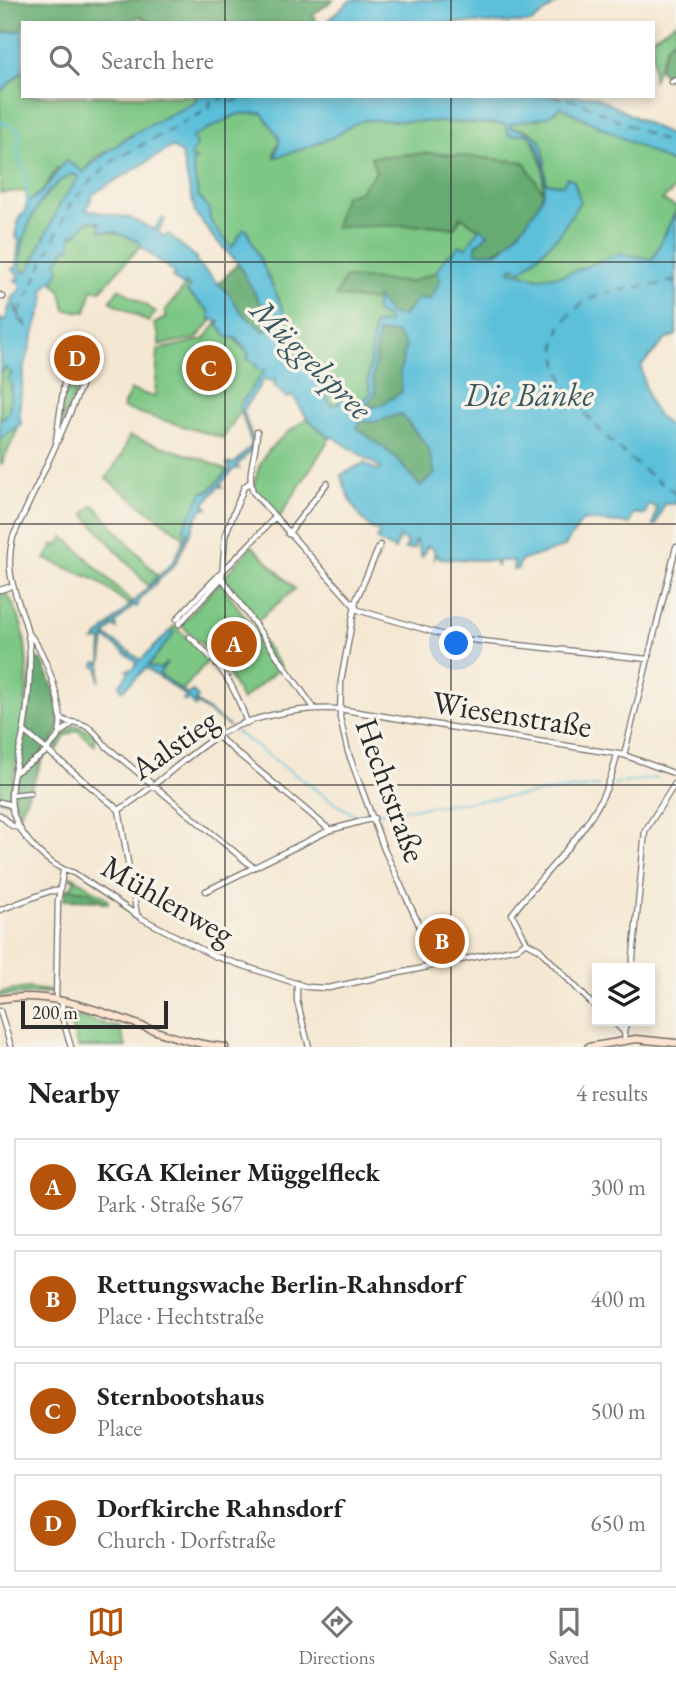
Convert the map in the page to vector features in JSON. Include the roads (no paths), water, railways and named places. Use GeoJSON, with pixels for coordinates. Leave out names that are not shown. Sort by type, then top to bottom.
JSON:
{"type":"FeatureCollection","features":[{"type":"Feature","properties":{"kind":"main road"},"geometry":{"type":"LineString","coordinates":[[0,999],[28,996],[59,1000],[185,1038],[225,1047]]}},
{"type":"Feature","properties":{"kind":"main road"},"geometry":{"type":"LineString","coordinates":[[588,1047],[625,1040],[676,1043]]}},
{"type":"Feature","properties":{"kind":"street"},"geometry":{"type":"LineString","coordinates":[[56,441],[70,341],[77,337],[91,343],[93,350],[76,398],[9,550],[9,587],[57,693],[59,734]]}},
{"type":"Feature","properties":{"kind":"street"},"geometry":{"type":"LineString","coordinates":[[257,432],[257,452],[249,483],[244,487],[225,536],[222,578],[314,708]]}},
{"type":"Feature","properties":{"kind":"street"},"geometry":{"type":"LineString","coordinates":[[249,483],[255,496],[354,607],[410,628],[454,638],[647,659]]}},
{"type":"Feature","properties":{"kind":"street"},"geometry":{"type":"LineString","coordinates":[[288,534],[327,483]]}},
{"type":"Feature","properties":{"kind":"street"},"geometry":{"type":"LineString","coordinates":[[222,578],[178,622],[222,569],[274,518]]}},
{"type":"Feature","properties":{"kind":"street","name":"Hechtstraße"},"geometry":{"type":"LineString","coordinates":[[380,545],[354,607],[339,709],[348,752],[387,858],[418,921],[429,966]]}},
{"type":"Feature","properties":{"kind":"street"},"geometry":{"type":"LineString","coordinates":[[592,1004],[538,949],[526,942],[512,914],[594,813],[610,783],[647,659],[676,547]]}},
{"type":"Feature","properties":{"kind":"street"},"geometry":{"type":"LineString","coordinates":[[223,555],[233,560]]}},
{"type":"Feature","properties":{"kind":"street"},"geometry":{"type":"LineString","coordinates":[[0,590],[9,587]]}},
{"type":"Feature","properties":{"kind":"street"},"geometry":{"type":"LineString","coordinates":[[0,802],[11,804],[24,732],[30,674],[29,635]]}},
{"type":"Feature","properties":{"kind":"street"},"geometry":{"type":"LineString","coordinates":[[190,637],[223,669],[234,688],[247,723]]}},
{"type":"Feature","properties":{"kind":"street","name":"Aalstieg"},"geometry":{"type":"LineString","coordinates":[[119,810],[217,736],[247,723],[314,708],[339,709]]}},
{"type":"Feature","properties":{"kind":"street","name":"Wiesenstraße"},"geometry":{"type":"LineString","coordinates":[[339,709],[620,754],[676,774]]}},
{"type":"Feature","properties":{"kind":"street"},"geometry":{"type":"LineString","coordinates":[[60,717],[73,724],[84,724],[253,867]]}},
{"type":"Feature","properties":{"kind":"street"},"geometry":{"type":"LineString","coordinates":[[16,772],[49,754],[59,734],[73,724]]}},
{"type":"Feature","properties":{"kind":"street"},"geometry":{"type":"LineString","coordinates":[[24,732],[119,810],[137,915]]}},
{"type":"Feature","properties":{"kind":"street"},"geometry":{"type":"LineString","coordinates":[[217,736],[330,830]]}},
{"type":"Feature","properties":{"kind":"street"},"geometry":{"type":"LineString","coordinates":[[49,754],[54,741]]}},
{"type":"Feature","properties":{"kind":"street"},"geometry":{"type":"LineString","coordinates":[[632,963],[645,831],[676,782]]}},
{"type":"Feature","properties":{"kind":"street"},"geometry":{"type":"LineString","coordinates":[[670,792],[676,795]]}},
{"type":"Feature","properties":{"kind":"street"},"geometry":{"type":"LineString","coordinates":[[12,795],[30,793]]}},
{"type":"Feature","properties":{"kind":"street","name":"Mühlenweg"},"geometry":{"type":"LineString","coordinates":[[11,804],[19,828],[28,840],[63,872],[74,873],[137,915],[214,956],[297,983],[328,988],[518,948],[526,942]]}},
{"type":"Feature","properties":{"kind":"street"},"geometry":{"type":"LineString","coordinates":[[0,815],[12,826],[19,828]]}},
{"type":"Feature","properties":{"kind":"street"},"geometry":{"type":"LineString","coordinates":[[206,891],[330,830],[373,818]]}},
{"type":"Feature","properties":{"kind":"street"},"geometry":{"type":"LineString","coordinates":[[63,872],[59,891],[59,1000],[71,1047]]}},
{"type":"Feature","properties":{"kind":"street"},"geometry":{"type":"LineString","coordinates":[[0,910],[50,891],[59,891]]}},
{"type":"Feature","properties":{"kind":"street"},"geometry":{"type":"LineString","coordinates":[[297,983],[297,1001],[309,1047]]}},
{"type":"Feature","properties":{"kind":"street"},"geometry":{"type":"LineString","coordinates":[[0,1011],[11,1047]]}},
{"type":"Feature","properties":{"kind":"street"},"geometry":{"type":"LineString","coordinates":[[618,1026],[624,1032]]}},
{"type":"Feature","properties":{"kind":"street"},"geometry":{"type":"LineString","coordinates":[[625,1040],[626,1026]]}},
{"type":"Feature","properties":{"kind":"street"},"geometry":{"type":"LineString","coordinates":[[183,1047],[185,1038]]}},
{"type":"Feature","properties":{"kind":"water"},"geometry":{"type":"Polygon","coordinates":[[[351,0],[561,0],[534,21],[327,21],[351,0]]]}},
{"type":"Feature","properties":{"kind":"water"},"geometry":{"type":"Polygon","coordinates":[[[21,30],[21,73],[0,92],[0,33],[21,30]]]}},
{"type":"Feature","properties":{"kind":"water","name":"Die Bänke"},"geometry":{"type":"Polygon","coordinates":[[[196,98],[598,98],[676,138],[676,165],[561,107],[547,117],[510,124],[510,128],[532,134],[542,144],[546,183],[563,185],[567,177],[574,181],[580,201],[559,235],[522,271],[513,267],[510,271],[538,278],[564,275],[618,254],[653,259],[676,211],[676,335],[665,340],[641,366],[650,403],[660,418],[676,428],[676,504],[664,504],[656,525],[653,525],[657,507],[648,505],[645,515],[634,513],[630,524],[583,520],[564,547],[520,561],[518,569],[513,570],[514,561],[498,561],[497,567],[495,561],[439,558],[437,554],[434,559],[434,549],[427,546],[422,557],[415,539],[414,549],[405,549],[408,543],[399,537],[395,550],[377,540],[379,532],[359,515],[341,475],[364,463],[378,471],[381,468],[333,437],[330,438],[307,418],[293,396],[287,398],[274,386],[276,379],[270,382],[264,379],[243,411],[255,446],[237,466],[239,469],[235,468],[220,485],[223,487],[218,487],[204,504],[208,508],[201,509],[176,563],[138,601],[137,607],[134,605],[116,623],[117,629],[113,626],[105,635],[141,660],[171,630],[174,633],[148,666],[160,669],[167,663],[159,674],[188,695],[192,691],[198,697],[195,701],[230,727],[197,704],[195,707],[189,698],[186,702],[183,700],[186,696],[146,668],[122,691],[119,686],[129,672],[127,670],[133,669],[137,662],[105,638],[99,682],[99,668],[95,667],[95,662],[101,663],[102,640],[94,641],[174,561],[187,532],[183,529],[203,492],[209,491],[230,469],[227,464],[235,463],[252,445],[239,406],[265,370],[256,369],[256,364],[247,358],[249,354],[236,338],[228,338],[218,325],[220,322],[210,319],[209,311],[187,292],[190,287],[186,283],[183,286],[172,277],[175,273],[141,247],[140,242],[116,232],[100,231],[100,222],[88,221],[75,235],[72,234],[70,249],[66,248],[56,264],[59,267],[55,280],[43,291],[45,298],[24,367],[21,424],[0,439],[0,420],[9,412],[12,385],[8,379],[12,374],[5,367],[0,374],[0,319],[5,321],[11,301],[20,289],[20,283],[15,280],[20,277],[12,269],[16,268],[19,240],[15,236],[20,215],[24,214],[27,203],[42,192],[66,160],[83,172],[135,133],[194,103],[196,98]],[[262,113],[238,114],[192,137],[196,144],[191,157],[196,160],[192,162],[198,195],[209,209],[210,219],[216,229],[232,247],[244,229],[247,230],[283,310],[292,341],[292,352],[317,370],[320,384],[327,382],[337,388],[326,397],[331,405],[336,405],[342,397],[358,405],[371,393],[368,382],[374,324],[388,323],[387,318],[375,312],[377,297],[391,315],[404,316],[417,299],[430,300],[441,279],[436,272],[447,255],[453,253],[459,245],[466,248],[480,228],[488,234],[476,245],[476,253],[498,252],[504,248],[538,206],[544,185],[541,157],[530,136],[509,135],[505,124],[365,120],[335,136],[275,157],[280,139],[262,113]],[[172,147],[93,194],[86,210],[130,218],[154,230],[162,218],[165,220],[158,232],[165,237],[168,234],[197,258],[195,261],[228,293],[241,312],[265,332],[271,325],[268,317],[238,263],[214,238],[195,212],[181,153],[172,147]],[[72,174],[50,191],[33,216],[23,244],[21,272],[29,270],[61,202],[79,177],[72,174]],[[378,333],[373,379],[376,393],[363,409],[381,405],[402,392],[400,372],[406,346],[396,333],[378,333]],[[401,414],[375,422],[360,421],[357,428],[394,456],[420,486],[435,474],[428,447],[401,414]]]}},
{"type":"Feature","properties":{"kind":"waterway"},"geometry":{"type":"LineString","coordinates":[[0,121],[19,130],[18,157],[27,179],[27,203]]}},
{"type":"Feature","properties":{"kind":"waterway"},"geometry":{"type":"LineString","coordinates":[[236,732],[336,804],[355,815],[368,814]]}},
{"type":"Feature","properties":{"kind":"waterway"},"geometry":{"type":"LineString","coordinates":[[614,784],[657,778]]}},
{"type":"Feature","properties":{"kind":"waterway"},"geometry":{"type":"LineString","coordinates":[[376,813],[598,786]]}},
{"type":"Feature","properties":{"kind":"place","name":"Dorfkirche Rahnsdorf"},"geometry":{"type":"Point","coordinates":[77,358]}},
{"type":"Feature","properties":{"kind":"place","name":"Sternbootshaus"},"geometry":{"type":"Point","coordinates":[209,368]}},
{"type":"Feature","properties":{"kind":"place","name":"KGA Kleiner Müggelfleck"},"geometry":{"type":"Point","coordinates":[234,644]}},
{"type":"Feature","properties":{"kind":"place","name":"Rettungswache Berlin-Rahnsdorf"},"geometry":{"type":"Point","coordinates":[442,941]}},
{"type":"Feature","properties":{"kind":"water label","name":"Müggelspree"},"geometry":{"type":"Point","coordinates":[312,359]}}]}
